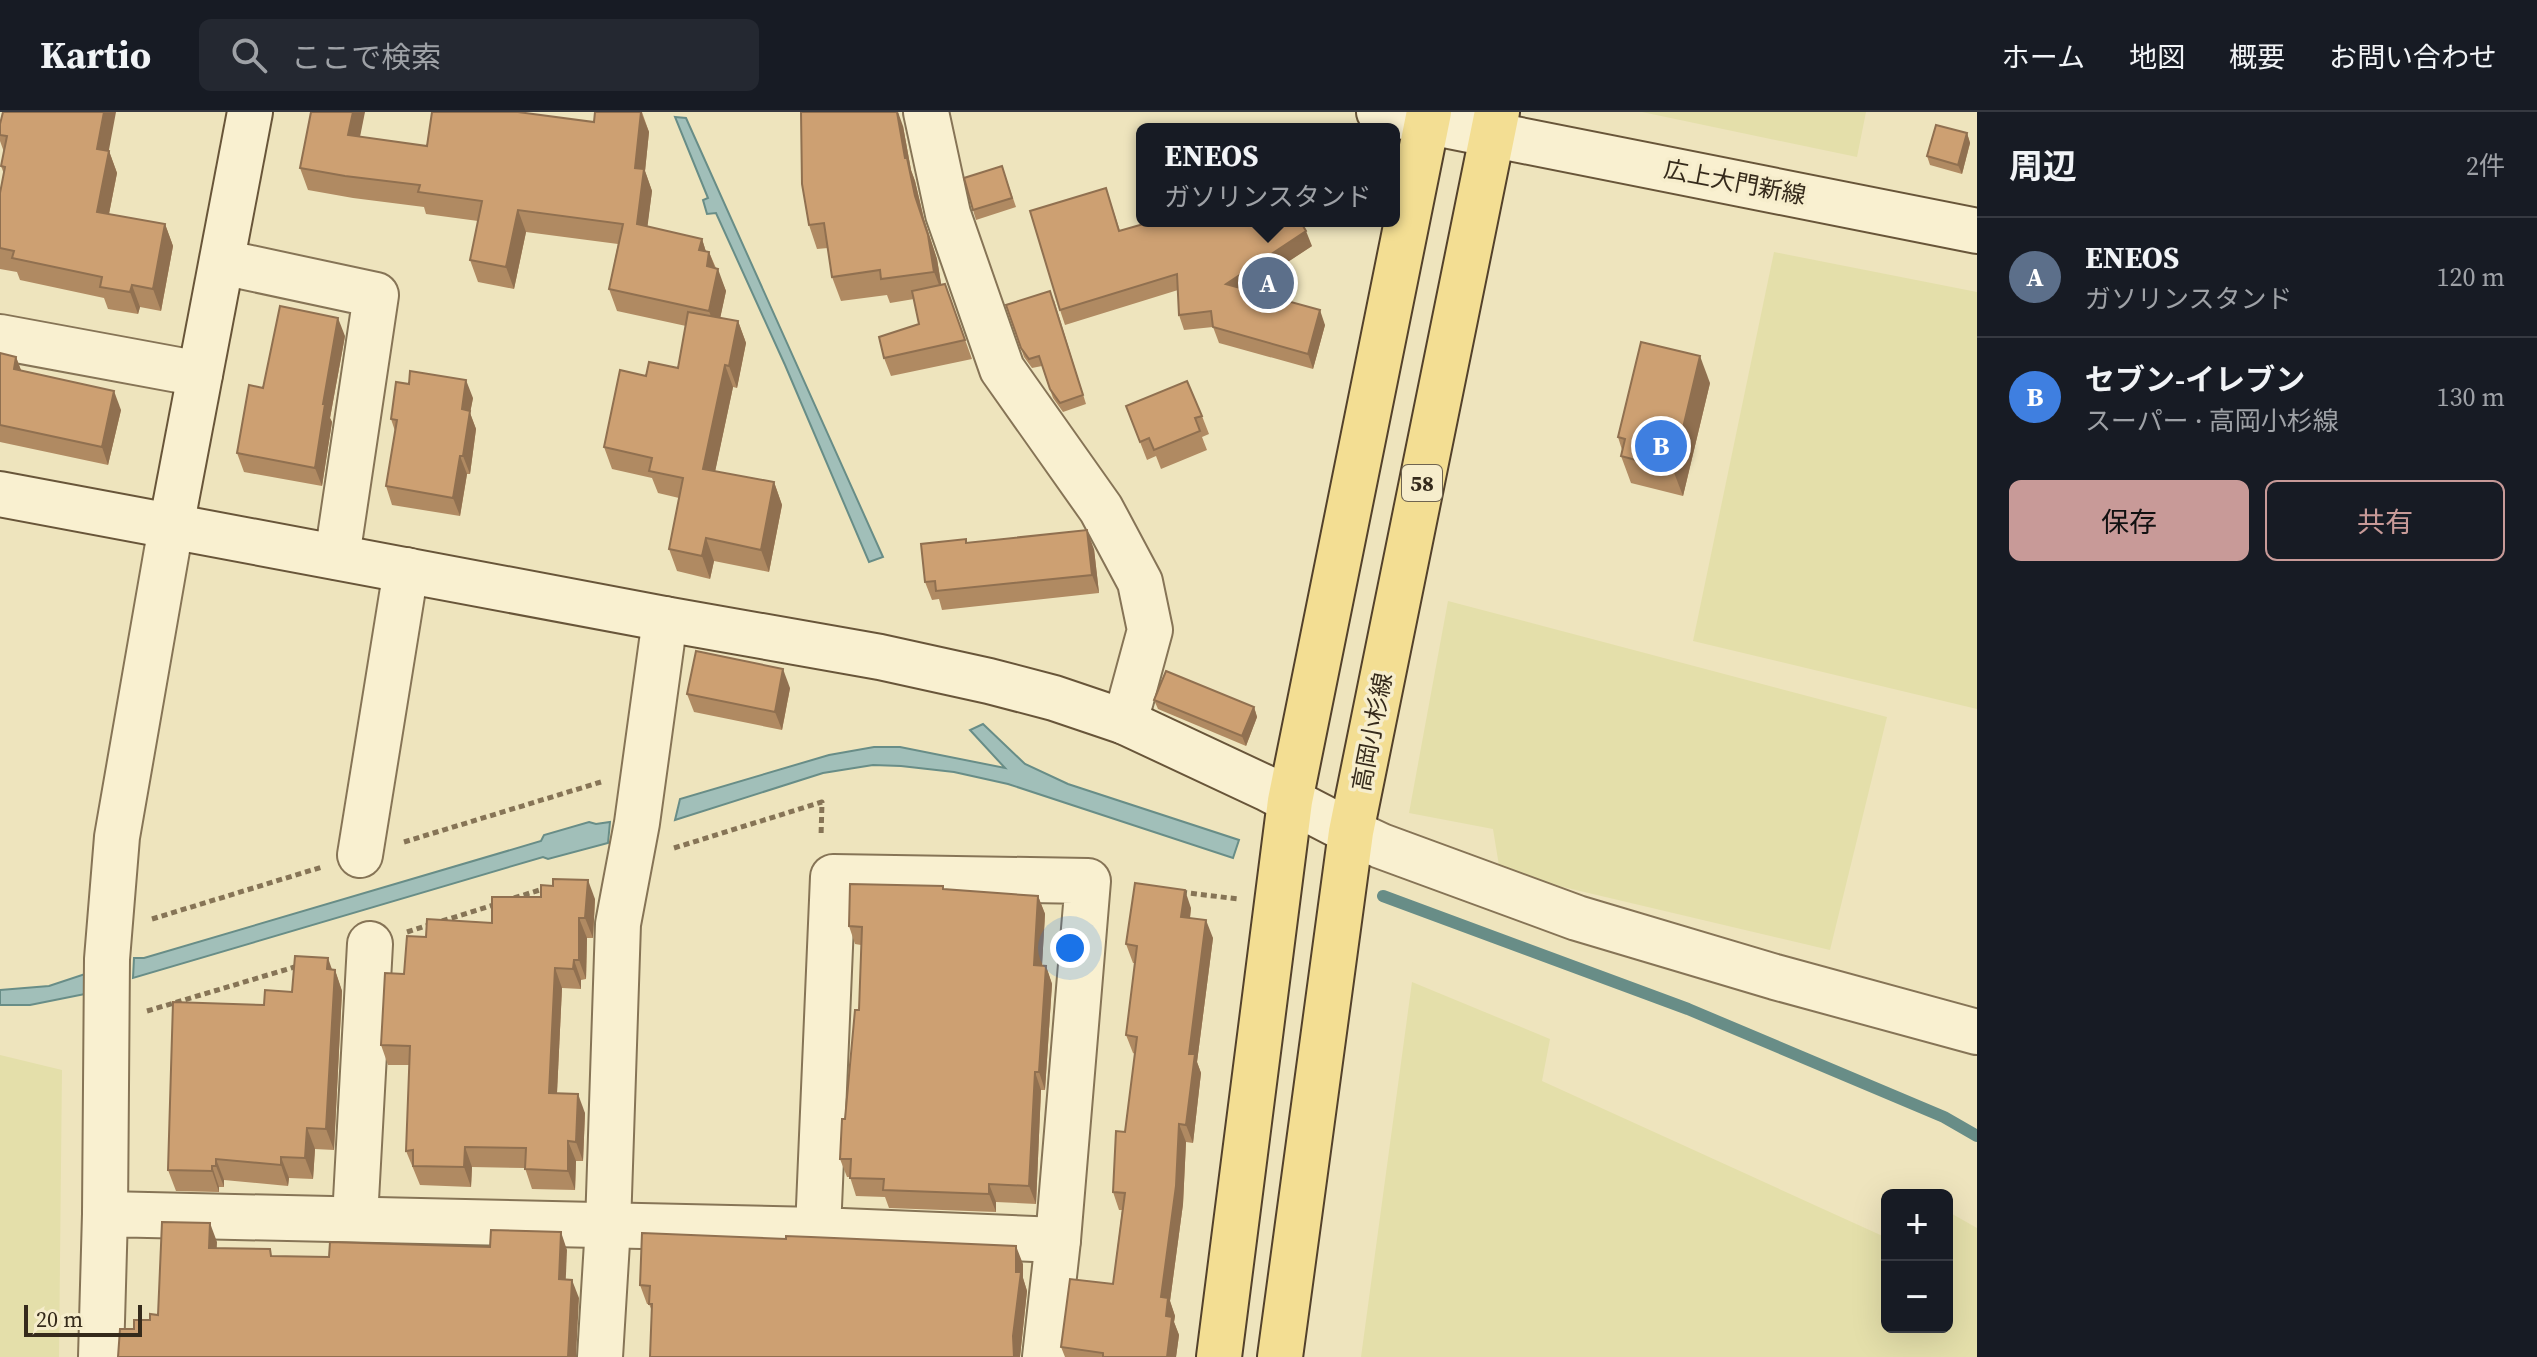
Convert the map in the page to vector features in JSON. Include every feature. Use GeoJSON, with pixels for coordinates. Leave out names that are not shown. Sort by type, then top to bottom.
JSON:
{"type":"FeatureCollection","features":[{"type":"Feature","properties":{"kind":"main road"},"geometry":{"type":"LineString","coordinates":[[1219,1357],[1290,801],[1428,116]]}},
{"type":"Feature","properties":{"kind":"main road","name":"高岡小杉線"},"geometry":{"type":"LineString","coordinates":[[1280,1357],[1351,832],[1494,123]]}},
{"type":"Feature","properties":{"kind":"street"},"geometry":{"type":"LineString","coordinates":[[101,1357],[107,959],[117,837],[171,527],[250,112]]}},
{"type":"Feature","properties":{"kind":"street"},"geometry":{"type":"LineString","coordinates":[[926,112],[948,214],[1002,369],[1101,509],[1140,582],[1150,630],[1125,722]]}},
{"type":"Feature","properties":{"kind":"street","name":"広上大門新線"},"geometry":{"type":"LineString","coordinates":[[1379,112],[1494,123],[1977,231]]}},
{"type":"Feature","properties":{"kind":"street"},"geometry":{"type":"LineString","coordinates":[[222,262],[376,295],[337,557]]}},
{"type":"Feature","properties":{"kind":"street"},"geometry":{"type":"LineString","coordinates":[[0,337],[200,374]]}},
{"type":"Feature","properties":{"kind":"street"},"geometry":{"type":"LineString","coordinates":[[0,494],[865,654],[1054,698],[1125,722],[1381,846],[1577,918],[1775,977],[1977,1032]]}},
{"type":"Feature","properties":{"kind":"street"},"geometry":{"type":"LineString","coordinates":[[360,855],[406,570]]}},
{"type":"Feature","properties":{"kind":"street"},"geometry":{"type":"LineString","coordinates":[[600,1357],[608,1226],[618,924],[637,823],[665,619]]}},
{"type":"Feature","properties":{"kind":"street"},"geometry":{"type":"LineString","coordinates":[[818,1230],[833,877],[1088,881],[1058,1240],[1045,1357]]}},
{"type":"Feature","properties":{"kind":"street"},"geometry":{"type":"LineString","coordinates":[[355,1218],[370,944]]}},
{"type":"Feature","properties":{"kind":"street"},"geometry":{"type":"LineString","coordinates":[[105,1214],[818,1230],[1058,1240]]}},
{"type":"Feature","properties":{"kind":"path"},"geometry":{"type":"LineString","coordinates":[[1176,892],[1251,901]]}},
{"type":"Feature","properties":{"kind":"shaded area"},"geometry":{"type":"Polygon","coordinates":[[[1642,112],[1866,112],[1857,157],[1642,112]]]}},
{"type":"Feature","properties":{"kind":"shaded area"},"geometry":{"type":"Polygon","coordinates":[[[1774,252],[1977,292],[1977,709],[1693,641],[1774,252]]]}},
{"type":"Feature","properties":{"kind":"shaded area"},"geometry":{"type":"Polygon","coordinates":[[[1448,601],[1887,717],[1830,950],[1500,872],[1493,829],[1409,813],[1448,601]]]}},
{"type":"Feature","properties":{"kind":"shaded area"},"geometry":{"type":"Polygon","coordinates":[[[1412,982],[1550,1039],[1542,1081],[1881,1235],[1881,1333],[1953,1333],[1953,1214],[1977,1228],[1977,1357],[1361,1357],[1412,982]]]}},
{"type":"Feature","properties":{"kind":"shaded area"},"geometry":{"type":"Polygon","coordinates":[[[0,1055],[62,1070],[59,1357],[0,1357],[0,1055]]]}},
{"type":"Feature","properties":{"kind":"water"},"geometry":{"type":"Polygon","coordinates":[[[675,117],[686,118],[883,557],[869,562],[716,213],[707,214],[703,200],[708,198],[675,117]]]}},
{"type":"Feature","properties":{"kind":"water"},"geometry":{"type":"Polygon","coordinates":[[[983,724],[1025,764],[1068,784],[1239,840],[1233,858],[1008,784],[954,772],[901,766],[873,765],[823,773],[675,820],[680,799],[829,755],[874,747],[900,747],[1005,768],[970,730],[983,724]]]}},
{"type":"Feature","properties":{"kind":"water"},"geometry":{"type":"Polygon","coordinates":[[[589,822],[610,822],[608,843],[548,859],[543,857],[133,978],[134,958],[144,958],[541,841],[544,835],[589,822]]]}},
{"type":"Feature","properties":{"kind":"water"},"geometry":{"type":"Polygon","coordinates":[[[85,974],[90,993],[30,1005],[0,1005],[0,990],[49,986],[85,974]]]}},
{"type":"Feature","properties":{"kind":"building"},"geometry":{"type":"Polygon","coordinates":[[[3,112],[104,112],[97,149],[109,151],[97,212],[165,224],[153,289],[132,285],[130,292],[100,287],[102,277],[12,258],[14,251],[0,248],[0,193],[5,167],[1,166],[7,136],[0,135],[3,112]]]}},
{"type":"Feature","properties":{"kind":"building"},"geometry":{"type":"Polygon","coordinates":[[[311,112],[353,112],[348,135],[427,146],[432,112],[518,112],[594,122],[595,112],[641,112],[635,168],[644,169],[637,224],[702,239],[699,250],[709,252],[707,266],[718,269],[709,311],[609,289],[623,224],[518,210],[506,267],[470,260],[482,201],[418,192],[420,185],[300,168],[311,112]]]}},
{"type":"Feature","properties":{"kind":"building"},"geometry":{"type":"Polygon","coordinates":[[[801,112],[897,112],[905,158],[928,235],[934,272],[881,279],[880,270],[832,277],[824,223],[809,225],[802,184],[801,112]]]}},
{"type":"Feature","properties":{"kind":"building"},"geometry":{"type":"Polygon","coordinates":[[[1936,125],[1967,133],[1958,165],[1927,156],[1936,125]]]}},
{"type":"Feature","properties":{"kind":"building"},"geometry":{"type":"Polygon","coordinates":[[[1002,166],[1012,198],[973,210],[964,178],[1002,166]]]}},
{"type":"Feature","properties":{"kind":"building"},"geometry":{"type":"Polygon","coordinates":[[[1106,188],[1119,231],[1136,226],[1304,227],[1306,231],[1226,284],[1320,310],[1308,354],[1213,327],[1211,311],[1179,315],[1177,274],[1060,310],[1030,211],[1106,188]]]}},
{"type":"Feature","properties":{"kind":"building"},"geometry":{"type":"Polygon","coordinates":[[[945,284],[965,340],[884,358],[879,337],[919,324],[912,291],[945,284]]]}},
{"type":"Feature","properties":{"kind":"building"},"geometry":{"type":"Polygon","coordinates":[[[1050,291],[1083,395],[1060,403],[1050,389],[1039,356],[1029,359],[1021,348],[1006,305],[1050,291]]]}},
{"type":"Feature","properties":{"kind":"building"},"geometry":{"type":"Polygon","coordinates":[[[280,306],[338,318],[315,468],[237,453],[249,385],[263,388],[280,306]]]}},
{"type":"Feature","properties":{"kind":"building"},"geometry":{"type":"Polygon","coordinates":[[[688,312],[738,321],[729,366],[725,365],[703,469],[774,482],[761,550],[706,538],[702,556],[669,549],[683,478],[649,471],[652,458],[604,447],[620,370],[646,376],[649,362],[678,368],[688,312]]]}},
{"type":"Feature","properties":{"kind":"building"},"geometry":{"type":"Polygon","coordinates":[[[1641,342],[1700,356],[1673,470],[1621,456],[1625,439],[1618,437],[1641,342]]]}},
{"type":"Feature","properties":{"kind":"building"},"geometry":{"type":"Polygon","coordinates":[[[0,353],[16,357],[14,369],[114,391],[102,447],[0,425],[0,353]]]}},
{"type":"Feature","properties":{"kind":"building"},"geometry":{"type":"Polygon","coordinates":[[[410,371],[466,380],[462,409],[470,411],[453,498],[386,486],[397,420],[391,419],[396,382],[409,384],[410,371]]]}},
{"type":"Feature","properties":{"kind":"building"},"geometry":{"type":"Polygon","coordinates":[[[1187,381],[1202,416],[1195,418],[1200,431],[1154,450],[1149,438],[1140,442],[1126,406],[1187,381]]]}},
{"type":"Feature","properties":{"kind":"building"},"geometry":{"type":"Polygon","coordinates":[[[1087,530],[1092,575],[936,591],[935,581],[925,582],[921,544],[966,539],[966,543],[1087,530]]]}},
{"type":"Feature","properties":{"kind":"building"},"geometry":{"type":"Polygon","coordinates":[[[696,651],[783,669],[775,712],[687,694],[696,651]]]}},
{"type":"Feature","properties":{"kind":"building"},"geometry":{"type":"Polygon","coordinates":[[[1166,671],[1254,707],[1242,736],[1154,700],[1166,671]]]}},
{"type":"Feature","properties":{"kind":"building"},"geometry":{"type":"Polygon","coordinates":[[[553,879],[588,880],[585,918],[579,918],[579,960],[574,960],[573,969],[555,968],[549,1093],[578,1094],[576,1142],[568,1141],[568,1171],[525,1169],[526,1148],[465,1147],[464,1167],[413,1166],[413,1150],[406,1151],[410,1046],[381,1045],[385,973],[404,974],[407,936],[426,937],[427,919],[492,923],[492,897],[541,897],[541,885],[553,886],[553,879]]]}},
{"type":"Feature","properties":{"kind":"building"},"geometry":{"type":"Polygon","coordinates":[[[1135,883],[1185,890],[1181,917],[1206,920],[1189,1054],[1195,1054],[1186,1125],[1179,1124],[1176,1186],[1161,1297],[1168,1298],[1166,1316],[1172,1317],[1167,1357],[1103,1357],[1103,1353],[1061,1347],[1070,1279],[1113,1284],[1125,1193],[1113,1192],[1116,1131],[1125,1132],[1137,1037],[1126,1035],[1137,946],[1126,944],[1135,883]]]}},
{"type":"Feature","properties":{"kind":"building"},"geometry":{"type":"Polygon","coordinates":[[[850,884],[943,886],[943,889],[1038,896],[1034,965],[1046,966],[1039,1072],[1035,1072],[1029,1186],[989,1184],[989,1194],[883,1190],[884,1179],[850,1178],[851,1159],[840,1159],[855,1010],[859,1010],[862,927],[849,926],[850,884]]]}},
{"type":"Feature","properties":{"kind":"building"},"geometry":{"type":"Polygon","coordinates":[[[295,956],[328,958],[327,969],[335,970],[326,1129],[307,1128],[305,1158],[281,1157],[281,1165],[216,1159],[212,1171],[168,1170],[173,1002],[264,1005],[265,990],[292,992],[295,956]]]}},
{"type":"Feature","properties":{"kind":"building"},"geometry":{"type":"Polygon","coordinates":[[[162,1222],[210,1223],[209,1248],[270,1249],[271,1256],[329,1257],[330,1242],[490,1247],[491,1230],[561,1232],[559,1279],[572,1280],[568,1357],[118,1357],[120,1329],[134,1329],[134,1320],[150,1320],[150,1314],[158,1315],[162,1222]]]}},
{"type":"Feature","properties":{"kind":"building"},"geometry":{"type":"Polygon","coordinates":[[[642,1233],[1016,1246],[1016,1272],[1021,1272],[1013,1336],[1014,1357],[650,1357],[652,1304],[649,1304],[650,1286],[640,1285],[642,1233]]]}},
{"type":"Feature","properties":{"kind":"waterway"},"geometry":{"type":"LineString","coordinates":[[1383,896],[1688,1009],[1944,1117],[1977,1136]]}},
{"type":"Feature","properties":{"kind":"place","name":"ENEOS"},"geometry":{"type":"Point","coordinates":[1268,283]}},
{"type":"Feature","properties":{"kind":"place","name":"セブン-イレブン"},"geometry":{"type":"Point","coordinates":[1661,446]}}]}
